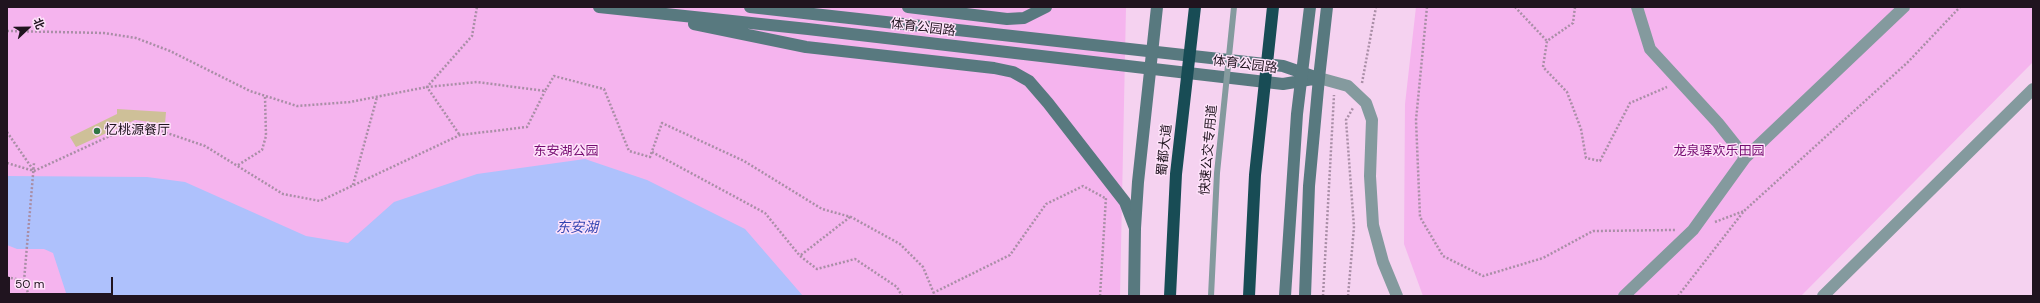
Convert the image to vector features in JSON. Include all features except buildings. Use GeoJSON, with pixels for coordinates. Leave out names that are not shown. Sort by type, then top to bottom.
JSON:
{"type":"FeatureCollection","features":[{"type":"Feature","properties":{"kind":"highway","name":"蜀都大道"},"geometry":{"type":"LineString","coordinates":[[1170,296],[1176,174],[1195,7]]}},
{"type":"Feature","properties":{"kind":"highway"},"geometry":{"type":"LineString","coordinates":[[1249,296],[1255,175],[1273,7]]}},
{"type":"Feature","properties":{"kind":"street","name":"体育公园路"},"geometry":{"type":"LineString","coordinates":[[598,7],[1283,84],[1319,78]]}},
{"type":"Feature","properties":{"kind":"street","name":"体育公园路"},"geometry":{"type":"LineString","coordinates":[[750,7],[1283,66],[1319,78]]}},
{"type":"Feature","properties":{"kind":"street"},"geometry":{"type":"LineString","coordinates":[[908,7],[1007,19],[1024,18],[1046,7]]}},
{"type":"Feature","properties":{"kind":"street"},"geometry":{"type":"LineString","coordinates":[[1134,296],[1135,228],[1157,7]]}},
{"type":"Feature","properties":{"kind":"street"},"geometry":{"type":"LineString","coordinates":[[1285,296],[1297,114],[1310,7]]}},
{"type":"Feature","properties":{"kind":"street"},"geometry":{"type":"LineString","coordinates":[[1305,296],[1309,186],[1327,7]]}},
{"type":"Feature","properties":{"kind":"street"},"geometry":{"type":"LineString","coordinates":[[1637,7],[1650,49],[1718,122],[1745,157]]}},
{"type":"Feature","properties":{"kind":"street"},"geometry":{"type":"LineString","coordinates":[[1624,296],[1693,230],[1745,157],[1904,7]]}},
{"type":"Feature","properties":{"kind":"street"},"geometry":{"type":"LineString","coordinates":[[628,10],[806,47],[994,68],[1013,72],[1030,81],[1113,186],[1125,202],[1135,228]]}},
{"type":"Feature","properties":{"kind":"street"},"geometry":{"type":"LineString","coordinates":[[1319,78],[1348,86],[1366,103],[1372,120],[1370,176],[1373,225],[1383,262],[1397,296]]}},
{"type":"Feature","properties":{"kind":"street"},"geometry":{"type":"LineString","coordinates":[[1823,296],[2033,89]]}},
{"type":"Feature","properties":{"kind":"lane","name":"快速公交专用道"},"geometry":{"type":"LineString","coordinates":[[1211,296],[1217,173],[1234,7]]}},
{"type":"Feature","properties":{"kind":"path"},"geometry":{"type":"LineString","coordinates":[[426,87],[472,36],[477,7]]}},
{"type":"Feature","properties":{"kind":"path"},"geometry":{"type":"LineString","coordinates":[[1348,296],[1354,227],[1346,120],[1360,97],[1376,7]]}},
{"type":"Feature","properties":{"kind":"path"},"geometry":{"type":"LineString","coordinates":[[1427,7],[1416,120],[1420,217],[1443,256],[1483,276],[1543,258],[1593,231],[1693,230],[1744,211]]}},
{"type":"Feature","properties":{"kind":"path"},"geometry":{"type":"LineString","coordinates":[[1514,7],[1547,42]]}},
{"type":"Feature","properties":{"kind":"path"},"geometry":{"type":"LineString","coordinates":[[1575,7],[1573,23],[1547,42],[1543,67],[1567,92],[1581,128],[1586,158],[1600,161],[1630,103],[1671,85]]}},
{"type":"Feature","properties":{"kind":"path"},"geometry":{"type":"LineString","coordinates":[[1678,296],[1744,211],[1908,62],[1960,7]]}},
{"type":"Feature","properties":{"kind":"path"},"geometry":{"type":"LineString","coordinates":[[7,31],[104,33],[136,38],[170,51],[250,91],[297,106],[350,102],[426,87],[477,82],[545,91]]}},
{"type":"Feature","properties":{"kind":"path"},"geometry":{"type":"LineString","coordinates":[[7,163],[34,171],[138,124],[205,146],[238,164],[283,194],[320,201],[460,134],[527,127],[554,76],[604,88],[629,151],[650,158],[662,123],[744,161],[822,209],[851,216],[900,244],[923,267],[934,294],[1010,255],[1046,204],[1083,186],[1105,198]]}},
{"type":"Feature","properties":{"kind":"path"},"geometry":{"type":"LineString","coordinates":[[426,87],[460,134]]}},
{"type":"Feature","properties":{"kind":"path"},"geometry":{"type":"LineString","coordinates":[[1323,296],[1334,90]]}},
{"type":"Feature","properties":{"kind":"path"},"geometry":{"type":"LineString","coordinates":[[238,164],[262,150],[266,136],[265,96]]}},
{"type":"Feature","properties":{"kind":"path"},"geometry":{"type":"LineString","coordinates":[[353,185],[377,97]]}},
{"type":"Feature","properties":{"kind":"path"},"geometry":{"type":"LineString","coordinates":[[7,132],[34,171]]}},
{"type":"Feature","properties":{"kind":"path"},"geometry":{"type":"LineString","coordinates":[[652,152],[765,213],[800,256],[817,269],[855,259],[897,287],[902,296]]}},
{"type":"Feature","properties":{"kind":"path"},"geometry":{"type":"LineString","coordinates":[[29,296],[24,280],[34,163]]}},
{"type":"Feature","properties":{"kind":"path"},"geometry":{"type":"LineString","coordinates":[[1100,296],[1105,198],[1113,186]]}},
{"type":"Feature","properties":{"kind":"path"},"geometry":{"type":"LineString","coordinates":[[800,256],[851,216]]}},
{"type":"Feature","properties":{"kind":"path"},"geometry":{"type":"LineString","coordinates":[[7,277],[24,280]]}},
{"type":"Feature","properties":{"kind":"green space","name":"东安湖公园"},"geometry":{"type":"Polygon","coordinates":[[[7,7],[1126,7],[1120,296],[7,296],[7,7]]]}},
{"type":"Feature","properties":{"kind":"green space","name":"龙泉驿欢乐田园"},"geometry":{"type":"Polygon","coordinates":[[[1416,7],[2033,7],[2033,62],[1801,296],[1423,296],[1404,244],[1405,104],[1416,7]]]}},
{"type":"Feature","properties":{"kind":"water","name":"东安湖"},"geometry":{"type":"Polygon","coordinates":[[[585,159],[647,180],[745,229],[803,296],[67,296],[53,253],[44,249],[17,249],[7,245],[7,176],[147,177],[185,182],[306,236],[348,243],[394,202],[477,174],[585,159]]]}},
{"type":"Feature","properties":{"kind":"place","name":"忆桃源餐厅"},"geometry":{"type":"Point","coordinates":[97,131]}}]}
